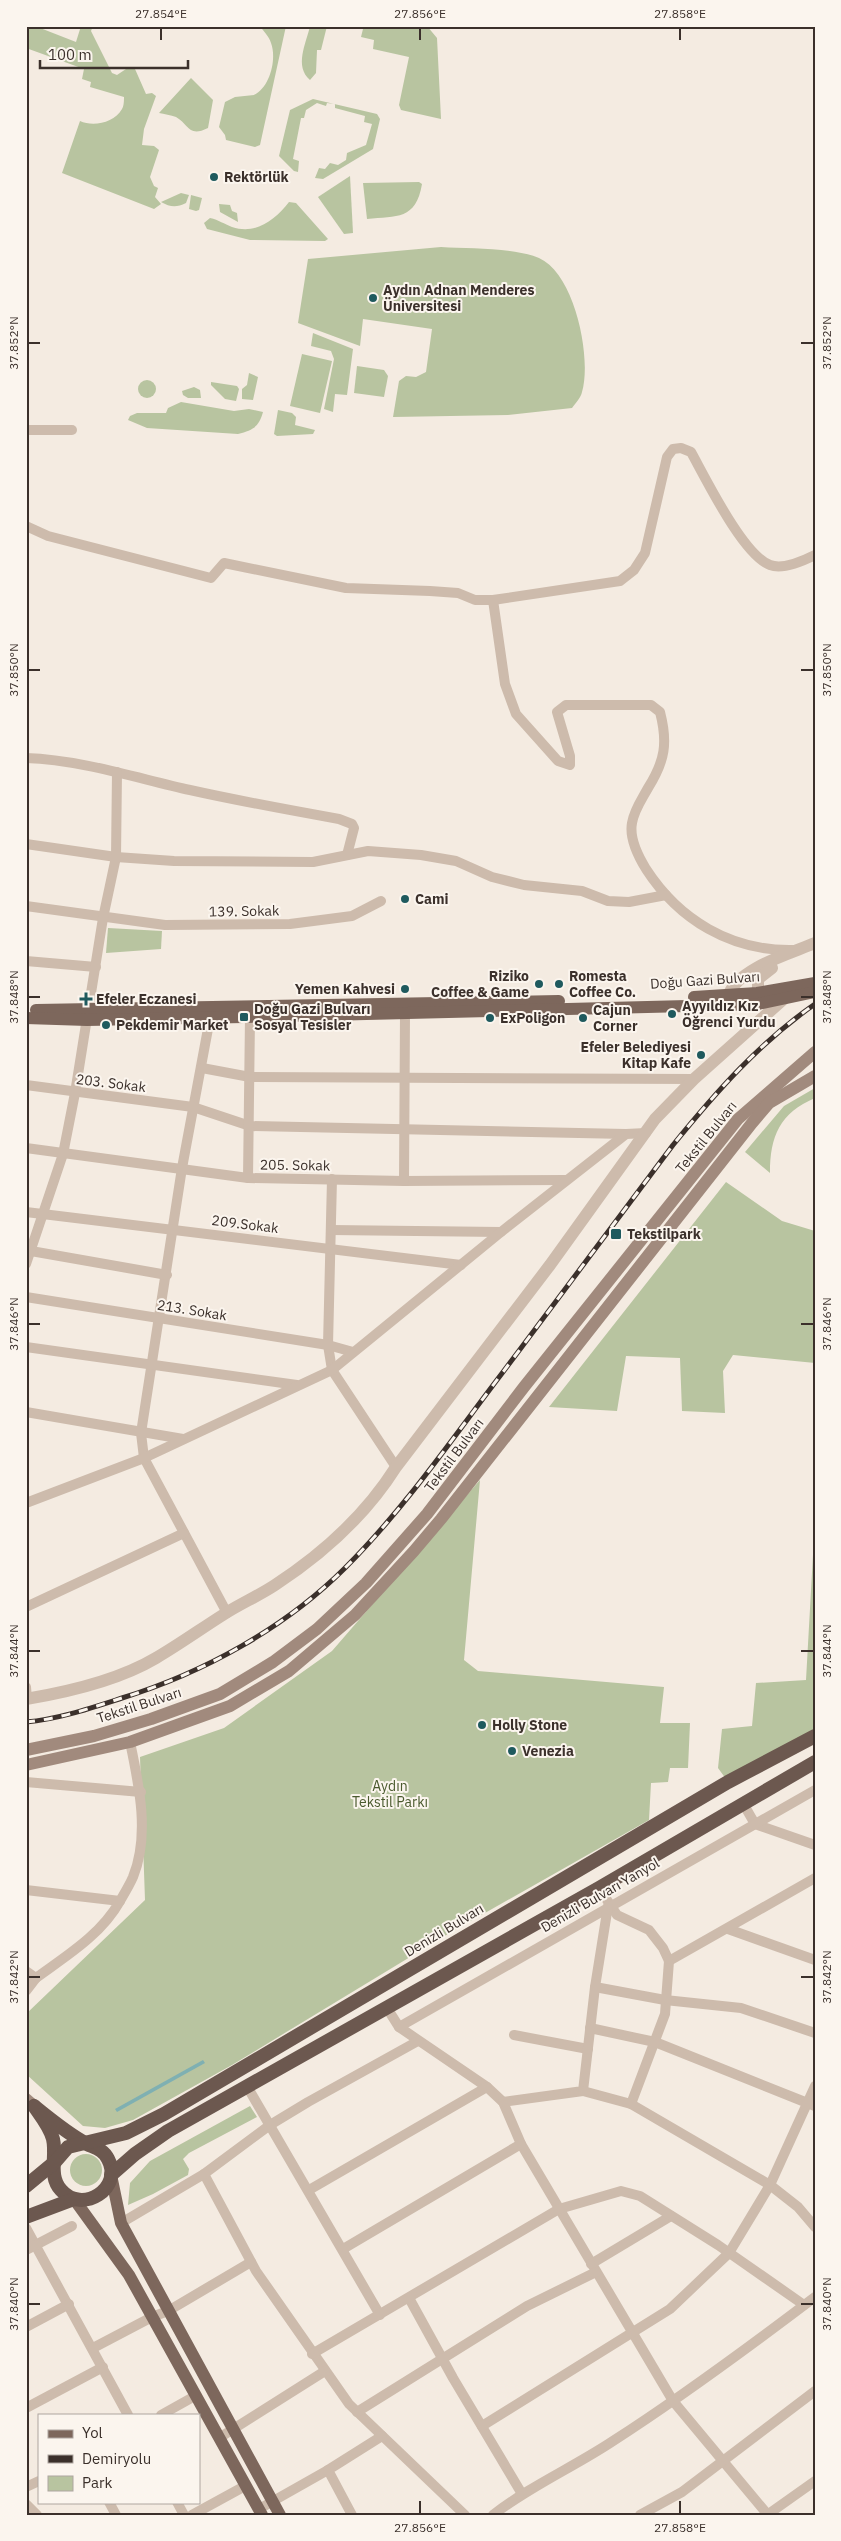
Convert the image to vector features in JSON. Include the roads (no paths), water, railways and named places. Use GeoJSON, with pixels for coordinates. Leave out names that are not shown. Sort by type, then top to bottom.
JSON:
{"type":"FeatureCollection","features":[{"type":"Feature","properties":{"kind":"highway","name":"Denizli Bulvarı"},"geometry":{"type":"LineString","coordinates":[[87,2144],[126,2133],[164,2114],[728,1782],[815,1736]]}},
{"type":"Feature","properties":{"kind":"highway"},"geometry":{"type":"LineString","coordinates":[[30,2102],[53,2138],[54,2171],[59,2189],[74,2199],[82,2201],[98,2196],[104,2190],[111,2175],[168,2131],[248,2088],[744,1805],[815,1762]]}},
{"type":"Feature","properties":{"kind":"highway"},"geometry":{"type":"LineString","coordinates":[[30,2102],[87,2144],[102,2152],[108,2158],[111,2175]]}},
{"type":"Feature","properties":{"kind":"highway"},"geometry":{"type":"LineString","coordinates":[[26,2186],[55,2162],[68,2147],[87,2144]]}},
{"type":"Feature","properties":{"kind":"highway"},"geometry":{"type":"LineString","coordinates":[[26,2216],[74,2199]]}},
{"type":"Feature","properties":{"kind":"main road","name":"Doğu Gazi Bulvarı"},"geometry":{"type":"LineString","coordinates":[[26,1011],[88,1015],[246,1014],[728,996],[758,998],[815,983]]}},
{"type":"Feature","properties":{"kind":"main road"},"geometry":{"type":"LineString","coordinates":[[405,1008],[758,998],[815,992]]}},
{"type":"Feature","properties":{"kind":"main road"},"geometry":{"type":"LineString","coordinates":[[26,1018],[88,1015],[210,1018],[246,1014]]}},
{"type":"Feature","properties":{"kind":"main road","name":"Tekstil Bulvarı"},"geometry":{"type":"LineString","coordinates":[[26,1750],[94,1736],[151,1719],[220,1694],[273,1662],[316,1629],[366,1584],[427,1514],[524,1387],[738,1118],[815,1052]]}},
{"type":"Feature","properties":{"kind":"main road"},"geometry":{"type":"LineString","coordinates":[[798,1066],[800,1073],[812,1078]]}},
{"type":"Feature","properties":{"kind":"main road","name":"Tekstil Bulvarı"},"geometry":{"type":"LineString","coordinates":[[26,1765],[130,1742],[230,1706],[289,1671],[355,1616],[414,1551],[445,1513],[752,1123],[770,1103],[812,1078]]}},
{"type":"Feature","properties":{"kind":"main road"},"geometry":{"type":"LineString","coordinates":[[111,2175],[121,2223],[280,2515]]}},
{"type":"Feature","properties":{"kind":"main road"},"geometry":{"type":"LineString","coordinates":[[74,2199],[129,2275],[260,2512]]}},
{"type":"Feature","properties":{"kind":"street"},"geometry":{"type":"LineString","coordinates":[[26,430],[72,430]]}},
{"type":"Feature","properties":{"kind":"street"},"geometry":{"type":"LineString","coordinates":[[26,526],[48,536],[211,578],[224,563],[346,588],[430,590],[458,593],[475,600],[493,600],[620,581],[634,570],[645,553],[667,457],[672,449],[681,448],[691,452],[747,547],[763,562],[772,566],[795,564],[815,555]]}},
{"type":"Feature","properties":{"kind":"street"},"geometry":{"type":"LineString","coordinates":[[493,600],[505,684],[511,702],[516,714],[558,761],[570,765],[570,756],[557,712],[566,705],[651,705],[660,712],[666,748],[656,776],[639,803],[632,824],[636,852],[666,895],[683,913],[708,929],[747,947],[771,951],[798,950]]}},
{"type":"Feature","properties":{"kind":"street"},"geometry":{"type":"LineString","coordinates":[[26,758],[47,759],[117,772],[190,790],[352,824],[354,828],[347,855]]}},
{"type":"Feature","properties":{"kind":"street"},"geometry":{"type":"LineString","coordinates":[[26,1264],[63,1154],[75,1093],[103,918],[116,857],[117,772]]}},
{"type":"Feature","properties":{"kind":"street"},"geometry":{"type":"LineString","coordinates":[[26,844],[116,857],[174,861],[313,862],[368,851],[421,855],[456,861],[492,876],[524,885],[582,891],[608,901],[629,902],[666,895]]}},
{"type":"Feature","properties":{"kind":"street","name":"139. Sokak"},"geometry":{"type":"LineString","coordinates":[[26,906],[165,925],[307,923],[357,915],[381,901]]}},
{"type":"Feature","properties":{"kind":"street"},"geometry":{"type":"LineString","coordinates":[[728,996],[731,986],[742,976],[815,943]]}},
{"type":"Feature","properties":{"kind":"street"},"geometry":{"type":"LineString","coordinates":[[758,998],[758,979],[760,975],[815,950]]}},
{"type":"Feature","properties":{"kind":"street"},"geometry":{"type":"LineString","coordinates":[[26,961],[96,967]]}},
{"type":"Feature","properties":{"kind":"street"},"geometry":{"type":"LineString","coordinates":[[26,1695],[74,1690],[154,1659],[275,1585],[331,1544],[355,1521],[380,1491],[396,1467],[550,1265],[655,1118],[694,1079],[787,996]]}},
{"type":"Feature","properties":{"kind":"street"},"geometry":{"type":"LineString","coordinates":[[404,1181],[402,1130],[405,1008]]}},
{"type":"Feature","properties":{"kind":"street"},"geometry":{"type":"LineString","coordinates":[[246,1014],[250,1077],[248,1178]]}},
{"type":"Feature","properties":{"kind":"street"},"geometry":{"type":"LineString","coordinates":[[210,1018],[182,1168],[167,1275],[141,1433],[144,1458],[227,1613]]}},
{"type":"Feature","properties":{"kind":"street"},"geometry":{"type":"LineString","coordinates":[[202,1068],[250,1077],[694,1079]]}},
{"type":"Feature","properties":{"kind":"street","name":"203. Sokak"},"geometry":{"type":"LineString","coordinates":[[26,1085],[75,1093],[193,1107],[250,1126],[646,1133]]}},
{"type":"Feature","properties":{"kind":"street"},"geometry":{"type":"LineString","coordinates":[[26,1503],[144,1458],[332,1370],[501,1232],[626,1134]]}},
{"type":"Feature","properties":{"kind":"street","name":"205. Sokak"},"geometry":{"type":"LineString","coordinates":[[26,1148],[248,1178],[404,1181],[566,1180]]}},
{"type":"Feature","properties":{"kind":"street"},"geometry":{"type":"LineString","coordinates":[[332,1179],[328,1345],[332,1370],[396,1467]]}},
{"type":"Feature","properties":{"kind":"street","name":"209.Sokak"},"geometry":{"type":"LineString","coordinates":[[26,1212],[461,1265]]}},
{"type":"Feature","properties":{"kind":"street"},"geometry":{"type":"LineString","coordinates":[[331,1230],[501,1232]]}},
{"type":"Feature","properties":{"kind":"street"},"geometry":{"type":"LineString","coordinates":[[31,1251],[167,1275]]}},
{"type":"Feature","properties":{"kind":"street","name":"213. Sokak"},"geometry":{"type":"LineString","coordinates":[[26,1297],[160,1320],[328,1345],[353,1352]]}},
{"type":"Feature","properties":{"kind":"street"},"geometry":{"type":"LineString","coordinates":[[26,1347],[297,1385]]}},
{"type":"Feature","properties":{"kind":"street"},"geometry":{"type":"LineString","coordinates":[[26,1412],[183,1440]]}},
{"type":"Feature","properties":{"kind":"street"},"geometry":{"type":"LineString","coordinates":[[26,1607],[184,1533]]}},
{"type":"Feature","properties":{"kind":"street"},"geometry":{"type":"LineString","coordinates":[[26,1991],[36,1978],[85,1942],[111,1917],[133,1877],[140,1844],[140,1792],[130,1742]]}},
{"type":"Feature","properties":{"kind":"street"},"geometry":{"type":"LineString","coordinates":[[26,1782],[140,1792]]}},
{"type":"Feature","properties":{"kind":"street","name":"Denizli Bulvarı Yanyol"},"geometry":{"type":"LineString","coordinates":[[399,2027],[608,1906],[815,1790]]}},
{"type":"Feature","properties":{"kind":"street"},"geometry":{"type":"LineString","coordinates":[[744,1805],[755,1824],[815,1845]]}},
{"type":"Feature","properties":{"kind":"street"},"geometry":{"type":"LineString","coordinates":[[669,1961],[815,1878]]}},
{"type":"Feature","properties":{"kind":"street"},"geometry":{"type":"LineString","coordinates":[[598,1888],[608,1906],[617,1915],[649,1930],[663,1948],[669,1961],[665,2014],[631,2104]]}},
{"type":"Feature","properties":{"kind":"street"},"geometry":{"type":"LineString","coordinates":[[26,1890],[120,1902]]}},
{"type":"Feature","properties":{"kind":"street"},"geometry":{"type":"LineString","coordinates":[[583,2091],[595,1987],[608,1906]]}},
{"type":"Feature","properties":{"kind":"street"},"geometry":{"type":"LineString","coordinates":[[728,1929],[815,1960]]}},
{"type":"Feature","properties":{"kind":"street"},"geometry":{"type":"LineString","coordinates":[[26,1971],[36,1978]]}},
{"type":"Feature","properties":{"kind":"street"},"geometry":{"type":"LineString","coordinates":[[595,1987],[665,2000],[741,2008],[815,2033]]}},
{"type":"Feature","properties":{"kind":"street"},"geometry":{"type":"LineString","coordinates":[[386,2008],[399,2027],[487,2087],[503,2102],[521,2144],[673,2401],[722,2462],[768,2514],[815,2481]]}},
{"type":"Feature","properties":{"kind":"street"},"geometry":{"type":"LineString","coordinates":[[590,2028],[655,2042],[811,2104]]}},
{"type":"Feature","properties":{"kind":"street"},"geometry":{"type":"LineString","coordinates":[[514,2036],[588,2049]]}},
{"type":"Feature","properties":{"kind":"street"},"geometry":{"type":"LineString","coordinates":[[121,2223],[204,2174],[270,2125],[418,2041]]}},
{"type":"Feature","properties":{"kind":"street"},"geometry":{"type":"LineString","coordinates":[[482,2426],[633,2334],[670,2309],[729,2253],[770,2185],[811,2104],[815,2086]]}},
{"type":"Feature","properties":{"kind":"street"},"geometry":{"type":"LineString","coordinates":[[309,2190],[487,2087]]}},
{"type":"Feature","properties":{"kind":"street"},"geometry":{"type":"LineString","coordinates":[[248,2088],[344,2249],[380,2315]]}},
{"type":"Feature","properties":{"kind":"street"},"geometry":{"type":"LineString","coordinates":[[503,2102],[583,2091],[631,2104],[770,2185],[798,2207],[815,2227]]}},
{"type":"Feature","properties":{"kind":"street"},"geometry":{"type":"LineString","coordinates":[[344,2249],[521,2144]]}},
{"type":"Feature","properties":{"kind":"street"},"geometry":{"type":"LineString","coordinates":[[204,2174],[251,2262],[325,2371],[357,2412],[465,2515]]}},
{"type":"Feature","properties":{"kind":"street"},"geometry":{"type":"LineString","coordinates":[[312,2354],[559,2209],[621,2191],[640,2196],[729,2253],[804,2306]]}},
{"type":"Feature","properties":{"kind":"street"},"geometry":{"type":"LineString","coordinates":[[357,2412],[528,2306],[594,2268],[671,2216]]}},
{"type":"Feature","properties":{"kind":"street"},"geometry":{"type":"LineString","coordinates":[[31,2247],[72,2226]]}},
{"type":"Feature","properties":{"kind":"street"},"geometry":{"type":"LineString","coordinates":[[26,2228],[31,2247],[69,2304],[127,2414]]}},
{"type":"Feature","properties":{"kind":"street"},"geometry":{"type":"LineString","coordinates":[[93,2348],[152,2317],[168,2311],[251,2262]]}},
{"type":"Feature","properties":{"kind":"street"},"geometry":{"type":"LineString","coordinates":[[493,2515],[522,2494],[612,2442],[722,2368],[815,2297]]}},
{"type":"Feature","properties":{"kind":"street"},"geometry":{"type":"LineString","coordinates":[[410,2298],[443,2360],[522,2494]]}},
{"type":"Feature","properties":{"kind":"street"},"geometry":{"type":"LineString","coordinates":[[26,2327],[69,2304]]}},
{"type":"Feature","properties":{"kind":"street"},"geometry":{"type":"LineString","coordinates":[[26,2408],[103,2367]]}},
{"type":"Feature","properties":{"kind":"street"},"geometry":{"type":"LineString","coordinates":[[219,2438],[325,2371]]}},
{"type":"Feature","properties":{"kind":"street"},"geometry":{"type":"LineString","coordinates":[[640,2515],[682,2492],[815,2391]]}},
{"type":"Feature","properties":{"kind":"street"},"geometry":{"type":"LineString","coordinates":[[163,2414],[195,2396]]}},
{"type":"Feature","properties":{"kind":"street"},"geometry":{"type":"LineString","coordinates":[[260,2512],[272,2501],[328,2470],[382,2436]]}},
{"type":"Feature","properties":{"kind":"street"},"geometry":{"type":"LineString","coordinates":[[328,2470],[352,2515]]}},
{"type":"Feature","properties":{"kind":"street"},"geometry":{"type":"LineString","coordinates":[[26,2487],[38,2481]]}},
{"type":"Feature","properties":{"kind":"street"},"geometry":{"type":"LineString","coordinates":[[192,2515],[245,2486]]}},
{"type":"Feature","properties":{"kind":"street"},"geometry":{"type":"LineString","coordinates":[[27,2506],[37,2515]]}},
{"type":"Feature","properties":{"kind":"water"},"geometry":{"type":"Polygon","coordinates":[[[203,2060],[205,2063],[117,2112],[115,2109],[203,2060]]]}},
{"type":"Feature","properties":{"kind":"railway"},"geometry":{"type":"LineString","coordinates":[[26,1722],[63,1716],[87,1709],[183,1676],[212,1662],[269,1629],[322,1590],[367,1545],[408,1497],[689,1125],[739,1069],[775,1035],[815,1004]]}},
{"type":"Feature","properties":{"kind":"place","name":"Rektörlük"},"geometry":{"type":"Point","coordinates":[214,177]}},
{"type":"Feature","properties":{"kind":"place","name":"Aydın Adnan Menderes Üniversitesi"},"geometry":{"type":"Point","coordinates":[373,298]}},
{"type":"Feature","properties":{"kind":"place","name":"Cami"},"geometry":{"type":"Point","coordinates":[405,899]}},
{"type":"Feature","properties":{"kind":"place","name":"Riziko Coffee & Game"},"geometry":{"type":"Point","coordinates":[539,984]}},
{"type":"Feature","properties":{"kind":"place","name":"Romesta Coffee Co."},"geometry":{"type":"Point","coordinates":[559,984]}},
{"type":"Feature","properties":{"kind":"place","name":"Yemen Kahvesi"},"geometry":{"type":"Point","coordinates":[405,989]}},
{"type":"Feature","properties":{"kind":"place","name":"Efeler Eczanesi"},"geometry":{"type":"Point","coordinates":[86,999]}},
{"type":"Feature","properties":{"kind":"place","name":"Ayyıldız Kız Öğrenci Yurdu"},"geometry":{"type":"Point","coordinates":[672,1014]}},
{"type":"Feature","properties":{"kind":"place","name":"Doğu Gazi Bulvarı Sosyal Tesisler"},"geometry":{"type":"Point","coordinates":[244,1017]}},
{"type":"Feature","properties":{"kind":"place","name":"ExPoligon"},"geometry":{"type":"Point","coordinates":[490,1018]}},
{"type":"Feature","properties":{"kind":"place","name":"Cajun Corner"},"geometry":{"type":"Point","coordinates":[583,1018]}},
{"type":"Feature","properties":{"kind":"place","name":"Pekdemir Market"},"geometry":{"type":"Point","coordinates":[106,1025]}},
{"type":"Feature","properties":{"kind":"place","name":"Efeler Belediyesi Kitap Kafe"},"geometry":{"type":"Point","coordinates":[701,1055]}},
{"type":"Feature","properties":{"kind":"place","name":"Tekstilpark"},"geometry":{"type":"Point","coordinates":[616,1234]}},
{"type":"Feature","properties":{"kind":"place","name":"Holly Stone"},"geometry":{"type":"Point","coordinates":[482,1725]}},
{"type":"Feature","properties":{"kind":"place","name":"Venezia"},"geometry":{"type":"Point","coordinates":[512,1751]}},
{"type":"Feature","properties":{"kind":"park label","name":"Aydın Tekstil Parkı"},"geometry":{"type":"Point","coordinates":[390,1794]}}]}
